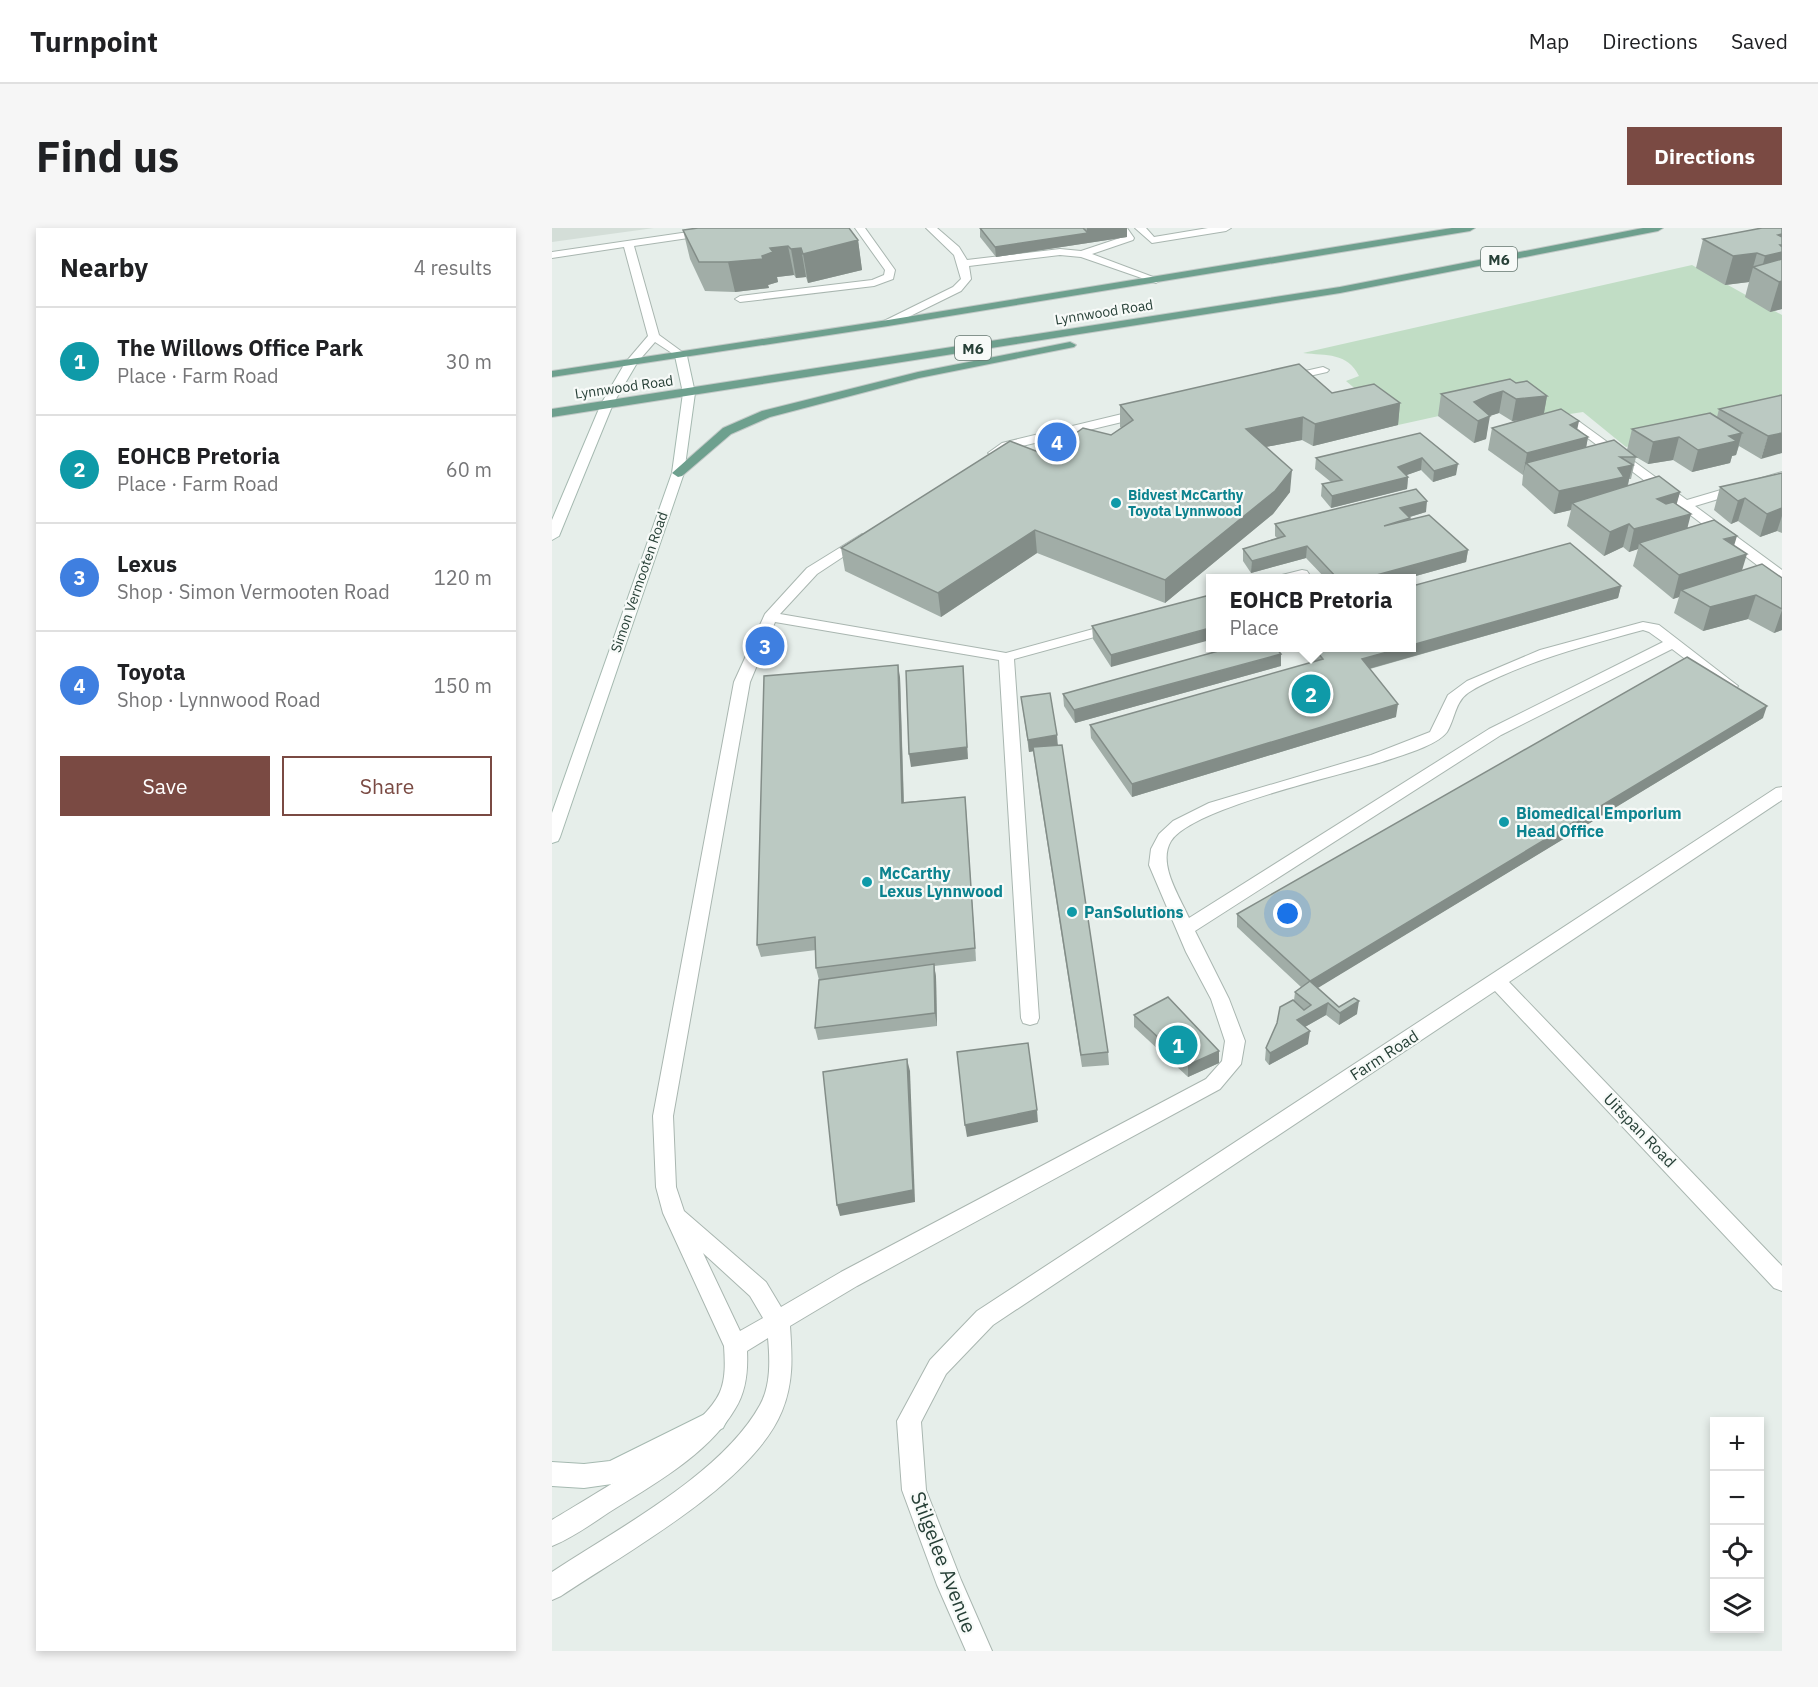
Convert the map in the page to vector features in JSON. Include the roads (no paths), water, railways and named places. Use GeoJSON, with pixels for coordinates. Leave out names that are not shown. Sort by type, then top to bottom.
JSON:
{"type":"FeatureCollection","features":[{"type":"Feature","properties":{"kind":"main road","name":"Lynnwood Road"},"geometry":{"type":"LineString","coordinates":[[552,374],[681,356],[1470,228]]}},
{"type":"Feature","properties":{"kind":"main road","name":"Lynnwood Road"},"geometry":{"type":"LineString","coordinates":[[552,413],[1340,290],[1658,228]]}},
{"type":"Feature","properties":{"kind":"main road"},"geometry":{"type":"LineString","coordinates":[[678,473],[727,431],[766,414],[918,375],[1340,290]]}},
{"type":"Feature","properties":{"kind":"street"},"geometry":{"type":"LineString","coordinates":[[552,255],[736,228]]}},
{"type":"Feature","properties":{"kind":"street"},"geometry":{"type":"LineString","coordinates":[[740,299],[874,283],[889,277],[890,270],[860,228]]}},
{"type":"Feature","properties":{"kind":"street"},"geometry":{"type":"LineString","coordinates":[[888,323],[957,289],[966,279],[965,263],[957,249],[931,228]]}},
{"type":"Feature","properties":{"kind":"street"},"geometry":{"type":"LineString","coordinates":[[1083,254],[1129,238],[1122,228]]}},
{"type":"Feature","properties":{"kind":"street"},"geometry":{"type":"LineString","coordinates":[[1140,228],[1152,240],[1227,228]]}},
{"type":"Feature","properties":{"kind":"street"},"geometry":{"type":"LineString","coordinates":[[628,244],[654,336],[681,356]]}},
{"type":"Feature","properties":{"kind":"street"},"geometry":{"type":"LineString","coordinates":[[965,263],[1060,252],[1083,254],[1155,280]]}},
{"type":"Feature","properties":{"kind":"street"},"geometry":{"type":"LineString","coordinates":[[552,536],[607,404],[631,363],[654,336]]}},
{"type":"Feature","properties":{"kind":"street","name":"Simon Vermooten Road"},"geometry":{"type":"LineString","coordinates":[[552,837],[678,473],[689,393],[681,356]]}},
{"type":"Feature","properties":{"kind":"street"},"geometry":{"type":"LineString","coordinates":[[1278,381],[1323,370]]}},
{"type":"Feature","properties":{"kind":"street"},"geometry":{"type":"LineString","coordinates":[[986,458],[1006,446],[1153,410]]}},
{"type":"Feature","properties":{"kind":"street"},"geometry":{"type":"LineString","coordinates":[[1577,424],[1782,577]]}},
{"type":"Feature","properties":{"kind":"street"},"geometry":{"type":"LineString","coordinates":[[1686,504],[1782,476]]}},
{"type":"Feature","properties":{"kind":"street"},"geometry":{"type":"LineString","coordinates":[[552,1534],[664,1462],[715,1420],[728,1400],[737,1370],[735,1346],[674,1213],[666,1187],[663,1116],[742,682],[770,617],[812,571],[870,533]]}},
{"type":"Feature","properties":{"kind":"street"},"geometry":{"type":"LineString","coordinates":[[770,617],[1005,657],[1131,622]]}},
{"type":"Feature","properties":{"kind":"street"},"geometry":{"type":"LineString","coordinates":[[735,1346],[849,1279],[1213,1084],[1231,1064],[1235,1041],[1220,999],[1185,929],[1158,865],[1159,850],[1168,834],[1179,825],[1223,804],[1395,751],[1436,735],[1442,729],[1448,706],[1456,695],[1470,685],[1505,668],[1550,652],[1642,626],[1654,628],[1745,697]]}},
{"type":"Feature","properties":{"kind":"street"},"geometry":{"type":"LineString","coordinates":[[1185,929],[1495,732],[1673,643]]}},
{"type":"Feature","properties":{"kind":"street"},"geometry":{"type":"LineString","coordinates":[[1005,657],[1030,1018]]}},
{"type":"Feature","properties":{"kind":"street"},"geometry":{"type":"LineString","coordinates":[[1442,729],[1471,747]]}},
{"type":"Feature","properties":{"kind":"street","name":"Farm Road"},"geometry":{"type":"LineString","coordinates":[[985,1318],[1782,792]]}},
{"type":"Feature","properties":{"kind":"street","name":"Uitspan Road"},"geometry":{"type":"LineString","coordinates":[[1497,981],[1782,1281]]}},
{"type":"Feature","properties":{"kind":"street"},"geometry":{"type":"LineString","coordinates":[[552,1587],[686,1498],[717,1474],[746,1446],[772,1408],[782,1368],[778,1322],[758,1289],[674,1213]]}},
{"type":"Feature","properties":{"kind":"street","name":"Stilgelee Avenue"},"geometry":{"type":"LineString","coordinates":[[979,1651],[950,1585],[914,1490],[909,1421],[938,1367],[985,1318]]}},
{"type":"Feature","properties":{"kind":"street"},"geometry":{"type":"LineString","coordinates":[[552,1474],[584,1476],[612,1472],[715,1420]]}},
{"type":"Feature","properties":{"kind":"place","name":"Toyota"},"geometry":{"type":"Point","coordinates":[1057,442]}},
{"type":"Feature","properties":{"kind":"place","name":"Bidvest McCarthy Toyota Lynnwood"},"geometry":{"type":"Point","coordinates":[1116,503]}},
{"type":"Feature","properties":{"kind":"place","name":"Lexus"},"geometry":{"type":"Point","coordinates":[765,646]}},
{"type":"Feature","properties":{"kind":"place","name":"EOHCB Pretoria"},"geometry":{"type":"Point","coordinates":[1311,694]}},
{"type":"Feature","properties":{"kind":"place","name":"Biomedical Emporium Head Office"},"geometry":{"type":"Point","coordinates":[1504,822]}},
{"type":"Feature","properties":{"kind":"place","name":"McCarthy Lexus Lynnwood"},"geometry":{"type":"Point","coordinates":[867,882]}},
{"type":"Feature","properties":{"kind":"place","name":"PanSolutions"},"geometry":{"type":"Point","coordinates":[1072,912]}},
{"type":"Feature","properties":{"kind":"place","name":"The Willows Office Park"},"geometry":{"type":"Point","coordinates":[1178,1045]}}]}
